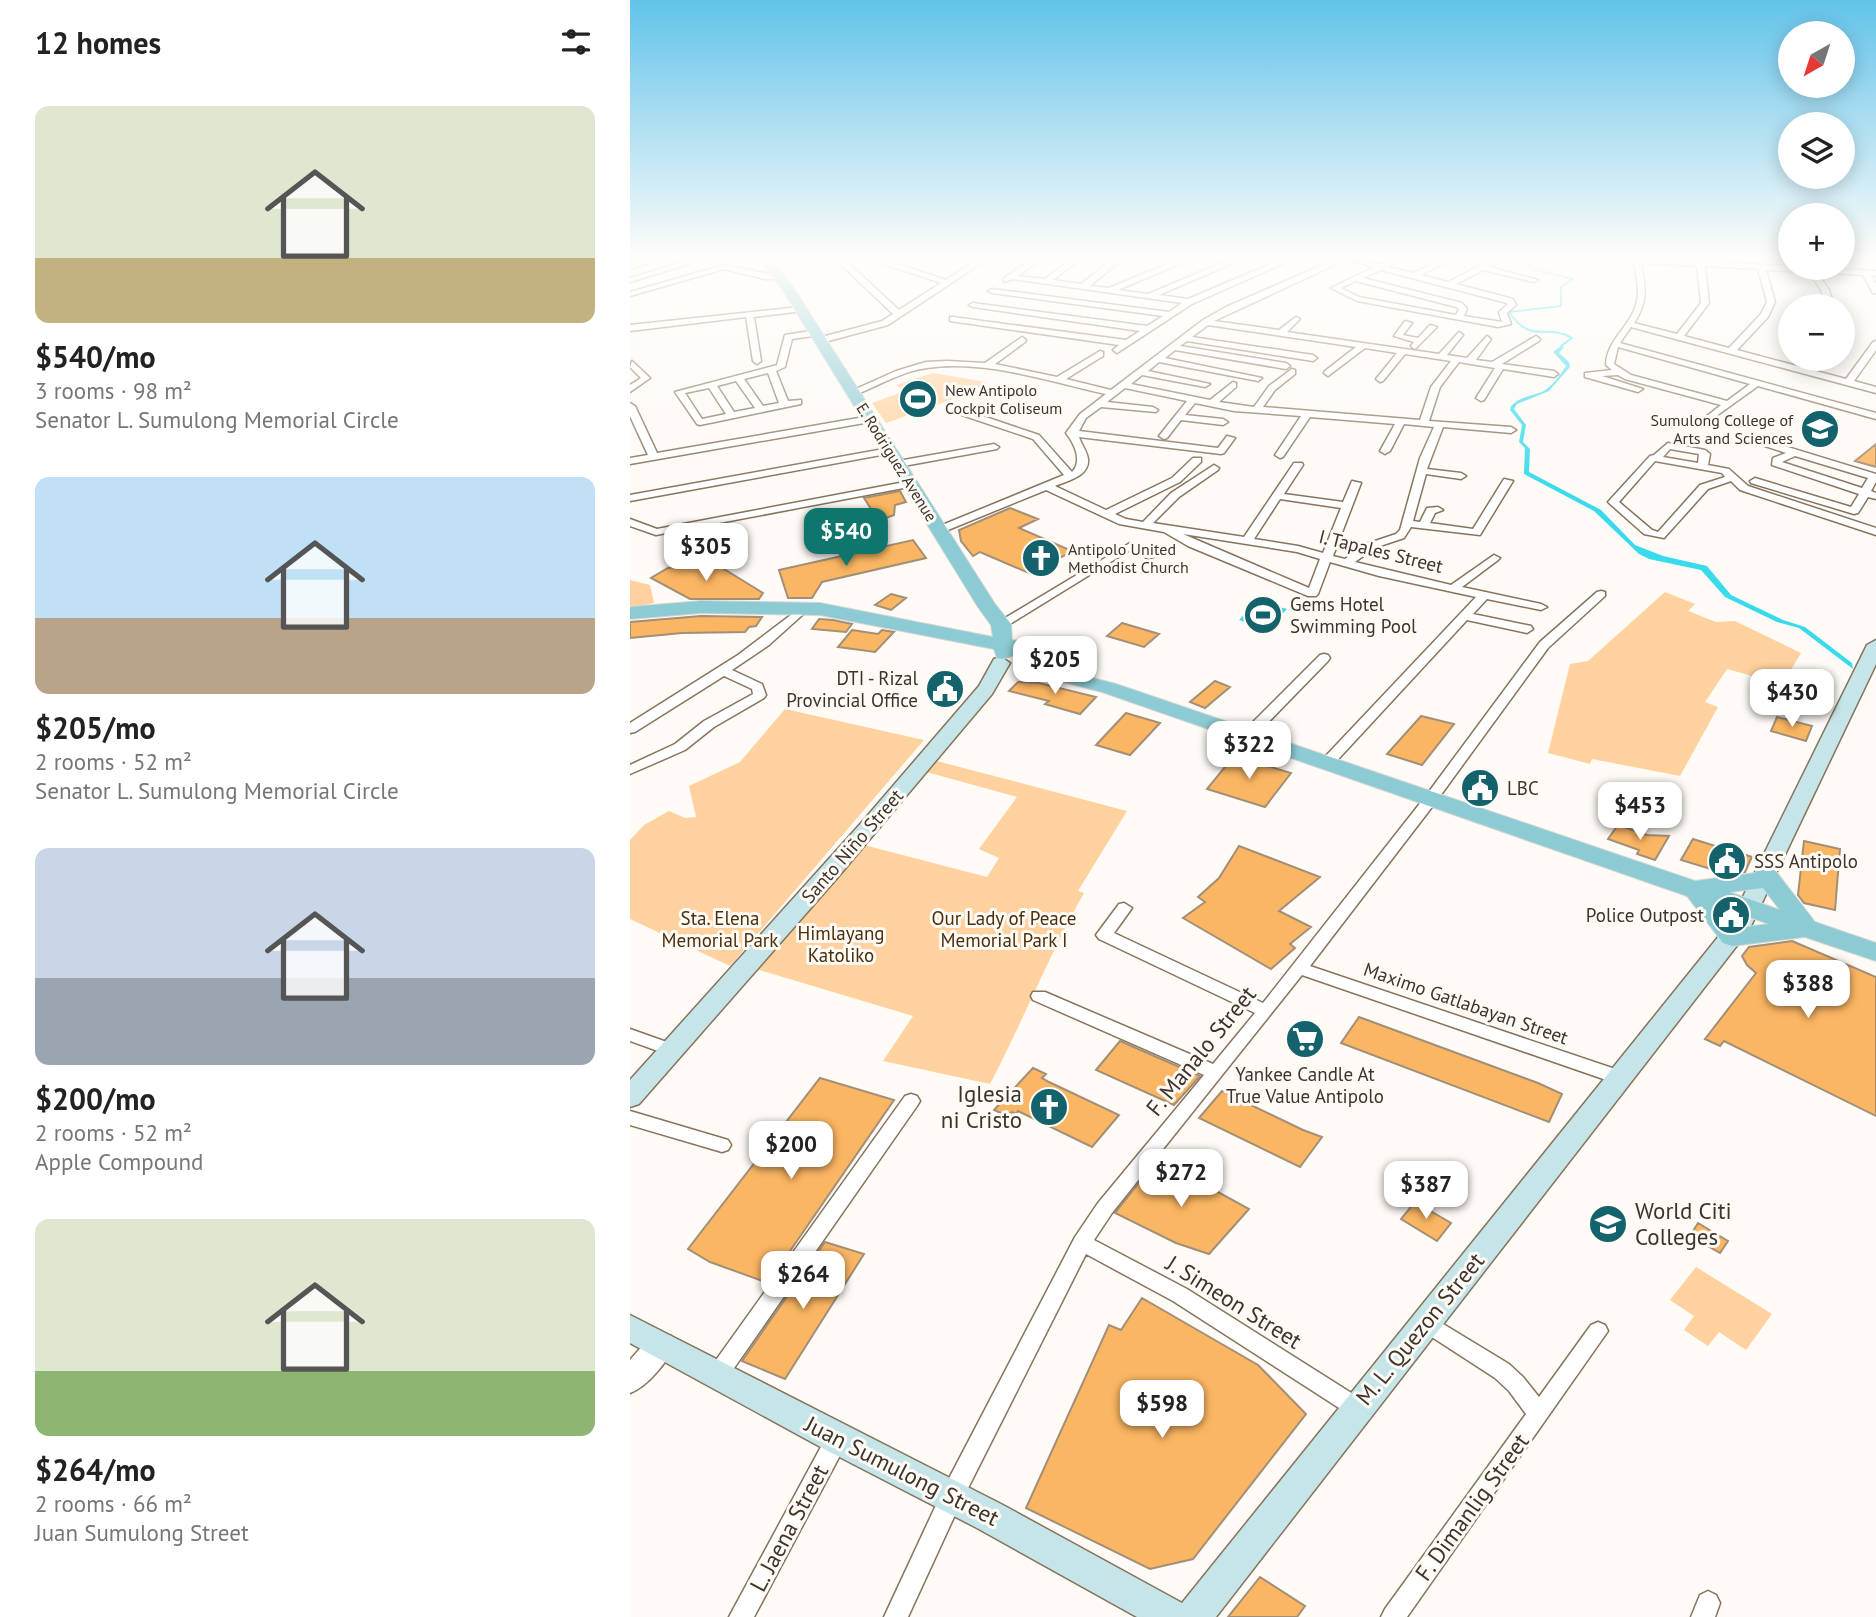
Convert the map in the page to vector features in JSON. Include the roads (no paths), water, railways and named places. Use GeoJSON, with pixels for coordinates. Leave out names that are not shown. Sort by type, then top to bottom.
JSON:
{"type":"FeatureCollection","features":[{"type":"Feature","properties":{"kind":"main road","name":"E. Rodriguez Avenue"},"geometry":{"type":"LineString","coordinates":[[819,336],[980,596],[1001,624],[1016,653]]}},
{"type":"Feature","properties":{"kind":"main road","name":"E. Rodriguez Avenue"},"geometry":{"type":"LineString","coordinates":[[980,596],[1006,621],[1016,653]]}},
{"type":"Feature","properties":{"kind":"main road"},"geometry":{"type":"LineString","coordinates":[[630,613],[701,607],[804,608],[844,613],[1047,662],[1023,672]]}},
{"type":"Feature","properties":{"kind":"main road","name":"M. L. Quezon Street"},"geometry":{"type":"LineString","coordinates":[[1194,1617],[1732,937],[1750,909],[1870,672],[1876,645]]}},
{"type":"Feature","properties":{"kind":"main road"},"geometry":{"type":"LineString","coordinates":[[1016,653],[1010,670],[1060,675],[1109,688]]}},
{"type":"Feature","properties":{"kind":"main road"},"geometry":{"type":"LineString","coordinates":[[1016,653],[1326,764],[1876,952]]}},
{"type":"Feature","properties":{"kind":"main road","name":"Santo Niño Street"},"geometry":{"type":"LineString","coordinates":[[630,1097],[772,940],[1016,653]]}},
{"type":"Feature","properties":{"kind":"main road","name":"Santo Niño Street"},"geometry":{"type":"LineString","coordinates":[[988,686],[1023,672]]}},
{"type":"Feature","properties":{"kind":"main road"},"geometry":{"type":"LineString","coordinates":[[1695,889],[1765,877],[1807,929]]}},
{"type":"Feature","properties":{"kind":"main road"},"geometry":{"type":"LineString","coordinates":[[1695,889],[1732,937],[1807,929]]}},
{"type":"Feature","properties":{"kind":"main road","name":"Juan Sumulong Street"},"geometry":{"type":"LineString","coordinates":[[630,1328],[837,1439],[952,1496],[1172,1617]]}},
{"type":"Feature","properties":{"kind":"street"},"geometry":{"type":"LineString","coordinates":[[753,335],[757,361]]}},
{"type":"Feature","properties":{"kind":"street"},"geometry":{"type":"LineString","coordinates":[[1072,335],[1127,343]]}},
{"type":"Feature","properties":{"kind":"street"},"geometry":{"type":"LineString","coordinates":[[1117,350],[1138,335]]}},
{"type":"Feature","properties":{"kind":"street"},"geometry":{"type":"LineString","coordinates":[[940,530],[1048,487],[1080,471],[1084,464],[1071,433],[1073,424],[1188,335]]}},
{"type":"Feature","properties":{"kind":"street"},"geometry":{"type":"LineString","coordinates":[[1297,335],[1555,374]]}},
{"type":"Feature","properties":{"kind":"street"},"geometry":{"type":"LineString","coordinates":[[1399,335],[1420,341]]}},
{"type":"Feature","properties":{"kind":"street"},"geometry":{"type":"LineString","coordinates":[[1380,379],[1425,335]]}},
{"type":"Feature","properties":{"kind":"street"},"geometry":{"type":"LineString","coordinates":[[1441,356],[1459,335]]}},
{"type":"Feature","properties":{"kind":"street"},"geometry":{"type":"LineString","coordinates":[[1618,373],[1609,365],[1609,358],[1621,335]]}},
{"type":"Feature","properties":{"kind":"street"},"geometry":{"type":"LineString","coordinates":[[1673,335],[1778,364]]}},
{"type":"Feature","properties":{"kind":"street"},"geometry":{"type":"LineString","coordinates":[[1731,351],[1745,335]]}},
{"type":"Feature","properties":{"kind":"street"},"geometry":{"type":"LineString","coordinates":[[798,402],[699,422],[680,393],[781,367],[788,337],[819,336]]}},
{"type":"Feature","properties":{"kind":"street"},"geometry":{"type":"LineString","coordinates":[[1185,338],[1313,358]]}},
{"type":"Feature","properties":{"kind":"street"},"geometry":{"type":"LineString","coordinates":[[1470,361],[1487,339]]}},
{"type":"Feature","properties":{"kind":"street"},"geometry":{"type":"LineString","coordinates":[[1481,398],[1498,365],[1536,339]]}},
{"type":"Feature","properties":{"kind":"street"},"geometry":{"type":"LineString","coordinates":[[986,367],[1022,340]]}},
{"type":"Feature","properties":{"kind":"street"},"geometry":{"type":"LineString","coordinates":[[1615,344],[1876,416]]}},
{"type":"Feature","properties":{"kind":"street"},"geometry":{"type":"LineString","coordinates":[[1849,383],[1876,344]]}},
{"type":"Feature","properties":{"kind":"street"},"geometry":{"type":"LineString","coordinates":[[1328,373],[1339,360],[1352,356],[1363,345]]}},
{"type":"Feature","properties":{"kind":"street"},"geometry":{"type":"LineString","coordinates":[[1173,347],[1289,369],[1256,410]]}},
{"type":"Feature","properties":{"kind":"street"},"geometry":{"type":"LineString","coordinates":[[1058,382],[1100,354]]}},
{"type":"Feature","properties":{"kind":"street"},"geometry":{"type":"LineString","coordinates":[[1158,359],[1258,378]]}},
{"type":"Feature","properties":{"kind":"street"},"geometry":{"type":"LineString","coordinates":[[1423,424],[1436,387],[1457,359]]}},
{"type":"Feature","properties":{"kind":"street"},"geometry":{"type":"LineString","coordinates":[[630,389],[646,378],[632,364]]}},
{"type":"Feature","properties":{"kind":"street"},"geometry":{"type":"LineString","coordinates":[[854,391],[928,365],[986,367],[1155,406],[1099,404]]}},
{"type":"Feature","properties":{"kind":"street"},"geometry":{"type":"LineString","coordinates":[[771,370],[784,404]]}},
{"type":"Feature","properties":{"kind":"street"},"geometry":{"type":"LineString","coordinates":[[1805,371],[1876,390]]}},
{"type":"Feature","properties":{"kind":"street"},"geometry":{"type":"LineString","coordinates":[[1141,372],[1205,384]]}},
{"type":"Feature","properties":{"kind":"street"},"geometry":{"type":"LineString","coordinates":[[1671,388],[1658,394],[1588,374],[1618,373],[1729,404]]}},
{"type":"Feature","properties":{"kind":"street"},"geometry":{"type":"LineString","coordinates":[[739,378],[760,409]]}},
{"type":"Feature","properties":{"kind":"street"},"geometry":{"type":"LineString","coordinates":[[1712,416],[1757,383]]}},
{"type":"Feature","properties":{"kind":"street"},"geometry":{"type":"LineString","coordinates":[[712,385],[731,415]]}},
{"type":"Feature","properties":{"kind":"street"},"geometry":{"type":"LineString","coordinates":[[1124,385],[1212,404],[1256,410],[1511,430]]}},
{"type":"Feature","properties":{"kind":"street"},"geometry":{"type":"LineString","coordinates":[[1212,404],[1233,385]]}},
{"type":"Feature","properties":{"kind":"street"},"geometry":{"type":"LineString","coordinates":[[1164,436],[1193,399]]}},
{"type":"Feature","properties":{"kind":"street"},"geometry":{"type":"LineString","coordinates":[[630,406],[654,457]]}},
{"type":"Feature","properties":{"kind":"street"},"geometry":{"type":"LineString","coordinates":[[953,409],[1035,436],[1071,477]]}},
{"type":"Feature","properties":{"kind":"street"},"geometry":{"type":"LineString","coordinates":[[1280,455],[1306,415]]}},
{"type":"Feature","properties":{"kind":"street"},"geometry":{"type":"LineString","coordinates":[[1179,417],[1223,422]]}},
{"type":"Feature","properties":{"kind":"street"},"geometry":{"type":"LineString","coordinates":[[630,461],[870,419]]}},
{"type":"Feature","properties":{"kind":"street"},"geometry":{"type":"LineString","coordinates":[[1385,452],[1401,422]]}},
{"type":"Feature","properties":{"kind":"street"},"geometry":{"type":"LineString","coordinates":[[1347,563],[1370,546],[1400,536],[1407,523],[1425,458],[1439,425]]}},
{"type":"Feature","properties":{"kind":"street"},"geometry":{"type":"LineString","coordinates":[[1487,442],[1490,428]]}},
{"type":"Feature","properties":{"kind":"street"},"geometry":{"type":"LineString","coordinates":[[1071,433],[1221,450],[1230,438]]}},
{"type":"Feature","properties":{"kind":"street"},"geometry":{"type":"LineString","coordinates":[[1755,481],[1854,511],[1871,494],[1874,477],[1765,443]]}},
{"type":"Feature","properties":{"kind":"street"},"geometry":{"type":"LineString","coordinates":[[630,498],[894,458],[994,447]]}},
{"type":"Feature","properties":{"kind":"street"},"geometry":{"type":"LineString","coordinates":[[1662,451],[1726,471],[1744,488],[1876,532]]}},
{"type":"Feature","properties":{"kind":"street"},"geometry":{"type":"LineString","coordinates":[[1703,466],[1703,453],[1662,451],[1613,502],[1655,536],[1664,533],[1704,487],[1731,478]]}},
{"type":"Feature","properties":{"kind":"street"},"geometry":{"type":"LineString","coordinates":[[1795,452],[1776,463],[1871,494]]}},
{"type":"Feature","properties":{"kind":"street"},"geometry":{"type":"LineString","coordinates":[[1105,515],[1176,480],[1197,460]]}},
{"type":"Feature","properties":{"kind":"street"},"geometry":{"type":"LineString","coordinates":[[1248,540],[1298,465]]}},
{"type":"Feature","properties":{"kind":"street"},"geometry":{"type":"LineString","coordinates":[[1146,525],[1175,495],[1214,468]]}},
{"type":"Feature","properties":{"kind":"street"},"geometry":{"type":"LineString","coordinates":[[1423,471],[1461,476]]}},
{"type":"Feature","properties":{"kind":"street"},"geometry":{"type":"LineString","coordinates":[[1407,523],[1476,533],[1508,481]]}},
{"type":"Feature","properties":{"kind":"street"},"geometry":{"type":"LineString","coordinates":[[1165,528],[1192,544],[1312,594],[1356,482]]}},
{"type":"Feature","properties":{"kind":"street"},"geometry":{"type":"LineString","coordinates":[[630,522],[656,532],[910,484]]}},
{"type":"Feature","properties":{"kind":"street","name":"I. Tapales Street"},"geometry":{"type":"LineString","coordinates":[[1048,487],[1105,515],[1146,525],[1248,540],[1325,556],[1452,589],[1541,607]]}},
{"type":"Feature","properties":{"kind":"street"},"geometry":{"type":"LineString","coordinates":[[1278,496],[1346,506]]}},
{"type":"Feature","properties":{"kind":"street"},"geometry":{"type":"LineString","coordinates":[[1424,525],[1431,510],[1438,510]]}},
{"type":"Feature","properties":{"kind":"street"},"geometry":{"type":"LineString","coordinates":[[1006,621],[1130,546],[1149,556]]}},
{"type":"Feature","properties":{"kind":"street"},"geometry":{"type":"LineString","coordinates":[[1452,589],[1494,558]]}},
{"type":"Feature","properties":{"kind":"street","name":"F. Manalo Street"},"geometry":{"type":"LineString","coordinates":[[896,1617],[952,1496],[1082,1243],[1105,1208],[1266,1012],[1430,800],[1544,645],[1601,594]]}},
{"type":"Feature","properties":{"kind":"street"},"geometry":{"type":"LineString","coordinates":[[1326,764],[1484,596]]}},
{"type":"Feature","properties":{"kind":"street"},"geometry":{"type":"LineString","coordinates":[[630,729],[722,670],[790,622],[804,608]]}},
{"type":"Feature","properties":{"kind":"street"},"geometry":{"type":"LineString","coordinates":[[1466,616],[1527,629]]}},
{"type":"Feature","properties":{"kind":"street"},"geometry":{"type":"LineString","coordinates":[[1247,736],[1324,658]]}},
{"type":"Feature","properties":{"kind":"street"},"geometry":{"type":"LineString","coordinates":[[630,770],[680,747],[709,724],[760,695],[758,687],[722,670]]}},
{"type":"Feature","properties":{"kind":"street"},"geometry":{"type":"LineString","coordinates":[[1124,908],[1104,935],[1266,1012]]}},
{"type":"Feature","properties":{"kind":"street","name":"Maximo Gatlabayan Street"},"geometry":{"type":"LineString","coordinates":[[1298,968],[1621,1078]]}},
{"type":"Feature","properties":{"kind":"street"},"geometry":{"type":"LineString","coordinates":[[1039,996],[1215,1072]]}},
{"type":"Feature","properties":{"kind":"street"},"geometry":{"type":"LineString","coordinates":[[630,1035],[672,1050]]}},
{"type":"Feature","properties":{"kind":"street"},"geometry":{"type":"LineString","coordinates":[[718,1374],[911,1101]]}},
{"type":"Feature","properties":{"kind":"street"},"geometry":{"type":"LineString","coordinates":[[630,1118],[722,1145]]}},
{"type":"Feature","properties":{"kind":"street","name":"J. Simeon Street"},"geometry":{"type":"LineString","coordinates":[[1082,1243],[1180,1295],[1357,1408]]}},
{"type":"Feature","properties":{"kind":"street","name":"F. Dimanlig Street"},"geometry":{"type":"LineString","coordinates":[[1393,1617],[1539,1414],[1516,1384],[1502,1371],[1425,1322]]}},
{"type":"Feature","properties":{"kind":"street"},"geometry":{"type":"LineString","coordinates":[[1539,1414],[1598,1331]]}},
{"type":"Feature","properties":{"kind":"street"},"geometry":{"type":"LineString","coordinates":[[630,1380],[661,1345]]}},
{"type":"Feature","properties":{"kind":"street","name":"L. Jaena Street"},"geometry":{"type":"LineString","coordinates":[[741,1617],[837,1439]]}},
{"type":"Feature","properties":{"kind":"water"},"geometry":{"type":"Polygon","coordinates":[[[1561,346],[1564,347],[1559,353],[1569,362],[1570,367],[1549,391],[1517,404],[1514,409],[1526,425],[1523,442],[1530,449],[1529,472],[1601,510],[1635,545],[1663,556],[1707,566],[1731,595],[1783,620],[1805,627],[1852,663],[1853,669],[1799,628],[1777,622],[1725,597],[1701,570],[1649,559],[1639,554],[1594,511],[1524,474],[1525,448],[1519,442],[1522,425],[1510,410],[1511,406],[1521,399],[1542,392],[1556,380],[1566,366],[1553,352],[1561,346]]]}},
{"type":"Feature","properties":{"kind":"water","name":"Gems Hotel Swimming Pool"},"geometry":{"type":"Polygon","coordinates":[[[1257,601],[1287,609],[1269,628],[1239,620],[1257,601]]]}},
{"type":"Feature","properties":{"kind":"waterway"},"geometry":{"type":"LineString","coordinates":[[1561,346],[1572,338],[1566,335]]}},
{"type":"Feature","properties":{"kind":"place","name":"New Antipolo Cockpit Coliseum"},"geometry":{"type":"Point","coordinates":[918,399]}},
{"type":"Feature","properties":{"kind":"place","name":"Sumulong College of Arts and Sciences"},"geometry":{"type":"Point","coordinates":[1820,429]}},
{"type":"Feature","properties":{"kind":"place","name":"Antipolo United Methodist Church"},"geometry":{"type":"Point","coordinates":[1041,558]}},
{"type":"Feature","properties":{"kind":"place","name":"Gems Hotel Swimming Pool"},"geometry":{"type":"Point","coordinates":[1263,615]}},
{"type":"Feature","properties":{"kind":"place","name":"DTI - Rizal Provincial Office"},"geometry":{"type":"Point","coordinates":[945,689]}},
{"type":"Feature","properties":{"kind":"place","name":"LBC"},"geometry":{"type":"Point","coordinates":[1480,788]}},
{"type":"Feature","properties":{"kind":"place","name":"SSS Antipolo"},"geometry":{"type":"Point","coordinates":[1727,861]}},
{"type":"Feature","properties":{"kind":"place","name":"Police Outpost"},"geometry":{"type":"Point","coordinates":[1731,915]}},
{"type":"Feature","properties":{"kind":"place","name":"Yankee Candle At True Value Antipolo"},"geometry":{"type":"Point","coordinates":[1305,1039]}},
{"type":"Feature","properties":{"kind":"place","name":"Iglesia ni Cristo"},"geometry":{"type":"Point","coordinates":[1049,1107]}},
{"type":"Feature","properties":{"kind":"place","name":"World Citi Colleges"},"geometry":{"type":"Point","coordinates":[1608,1224]}},
{"type":"Feature","properties":{"kind":"park label","name":"Sta. Elena Memorial Park"},"geometry":{"type":"Point","coordinates":[720,929]}},
{"type":"Feature","properties":{"kind":"park label","name":"Our Lady of Peace Memorial Park I"},"geometry":{"type":"Point","coordinates":[1004,929]}},
{"type":"Feature","properties":{"kind":"park label","name":"Himlayang Katoliko"},"geometry":{"type":"Point","coordinates":[841,944]}}]}
